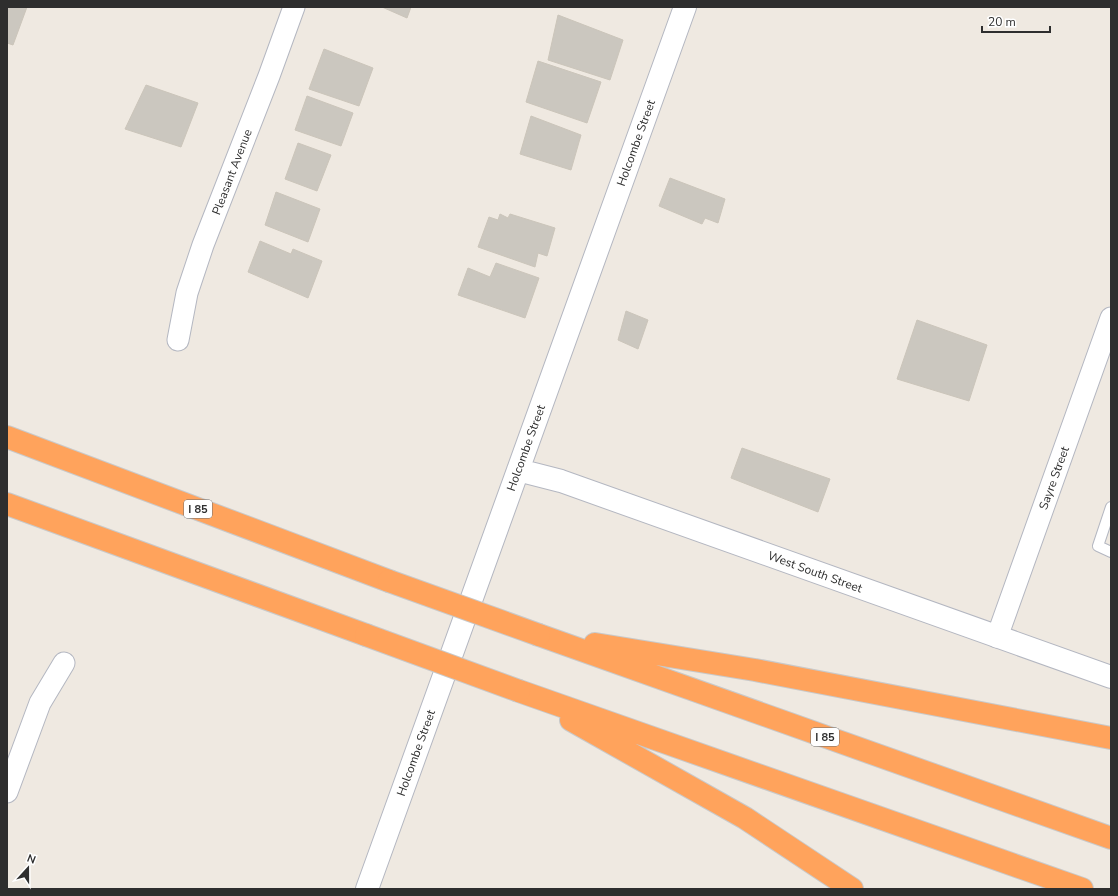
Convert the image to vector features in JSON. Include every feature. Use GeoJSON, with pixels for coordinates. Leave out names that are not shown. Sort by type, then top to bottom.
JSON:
{"type":"FeatureCollection","features":[{"type":"Feature","properties":{"kind":"highway","name":"I 85"},"geometry":{"type":"LineString","coordinates":[[7,437],[389,581],[1111,838]]}},
{"type":"Feature","properties":{"kind":"highway"},"geometry":{"type":"LineString","coordinates":[[7,504],[519,691],[1082,889]]}},
{"type":"Feature","properties":{"kind":"highway"},"geometry":{"type":"LineString","coordinates":[[539,635],[763,672],[1111,738]]}},
{"type":"Feature","properties":{"kind":"highway"},"geometry":{"type":"LineString","coordinates":[[519,691],[744,818],[852,889]]}},
{"type":"Feature","properties":{"kind":"street","name":"Pleasant Avenue"},"geometry":{"type":"LineString","coordinates":[[178,340],[187,293],[203,245],[269,76],[294,7]]}},
{"type":"Feature","properties":{"kind":"street","name":"Holcombe Street"},"geometry":{"type":"LineString","coordinates":[[367,889],[685,7]]}},
{"type":"Feature","properties":{"kind":"street","name":"Sayre Street"},"geometry":{"type":"LineString","coordinates":[[998,637],[1111,318]]}},
{"type":"Feature","properties":{"kind":"street","name":"West South Street"},"geometry":{"type":"LineString","coordinates":[[518,470],[561,481],[1111,677]]}},
{"type":"Feature","properties":{"kind":"street"},"geometry":{"type":"LineString","coordinates":[[7,792],[40,703],[64,663]]}},
{"type":"Feature","properties":{"kind":"lane"},"geometry":{"type":"LineString","coordinates":[[1111,507],[1098,546],[1111,552]]}},
{"type":"Feature","properties":{"kind":"building"},"geometry":{"type":"Polygon","coordinates":[[[7,7],[27,7],[13,45],[7,43],[7,7]]]}},
{"type":"Feature","properties":{"kind":"building"},"geometry":{"type":"Polygon","coordinates":[[[382,7],[411,7],[407,18],[382,7]]]}},
{"type":"Feature","properties":{"kind":"building"},"geometry":{"type":"Polygon","coordinates":[[[558,15],[623,40],[610,80],[548,60],[558,15]]]}},
{"type":"Feature","properties":{"kind":"building"},"geometry":{"type":"Polygon","coordinates":[[[324,49],[373,68],[359,106],[309,89],[324,49]]]}},
{"type":"Feature","properties":{"kind":"building"},"geometry":{"type":"Polygon","coordinates":[[[538,61],[601,82],[587,123],[526,102],[538,61]]]}},
{"type":"Feature","properties":{"kind":"building"},"geometry":{"type":"Polygon","coordinates":[[[146,85],[198,103],[181,147],[125,129],[146,85]]]}},
{"type":"Feature","properties":{"kind":"building"},"geometry":{"type":"Polygon","coordinates":[[[307,96],[353,113],[341,146],[295,130],[307,96]]]}},
{"type":"Feature","properties":{"kind":"building"},"geometry":{"type":"Polygon","coordinates":[[[531,116],[581,135],[571,170],[520,154],[531,116]]]}},
{"type":"Feature","properties":{"kind":"building"},"geometry":{"type":"Polygon","coordinates":[[[298,143],[331,155],[317,191],[285,179],[298,143]]]}},
{"type":"Feature","properties":{"kind":"building"},"geometry":{"type":"Polygon","coordinates":[[[670,178],[725,199],[718,223],[705,218],[702,224],[659,206],[670,178]]]}},
{"type":"Feature","properties":{"kind":"building"},"geometry":{"type":"Polygon","coordinates":[[[276,192],[320,209],[308,242],[265,225],[276,192]]]}},
{"type":"Feature","properties":{"kind":"building"},"geometry":{"type":"Polygon","coordinates":[[[500,214],[508,218],[510,214],[555,228],[547,256],[538,253],[535,267],[478,247],[489,217],[498,220],[500,214]]]}},
{"type":"Feature","properties":{"kind":"building"},"geometry":{"type":"Polygon","coordinates":[[[260,241],[291,254],[293,249],[322,261],[308,298],[248,272],[260,241]]]}},
{"type":"Feature","properties":{"kind":"building"},"geometry":{"type":"Polygon","coordinates":[[[496,263],[539,278],[525,318],[458,295],[468,268],[490,277],[496,263]]]}},
{"type":"Feature","properties":{"kind":"building"},"geometry":{"type":"Polygon","coordinates":[[[626,311],[648,320],[638,349],[618,340],[626,311]]]}},
{"type":"Feature","properties":{"kind":"building"},"geometry":{"type":"Polygon","coordinates":[[[917,320],[987,345],[969,401],[897,379],[917,320]]]}},
{"type":"Feature","properties":{"kind":"building"},"geometry":{"type":"Polygon","coordinates":[[[742,448],[830,479],[818,512],[731,478],[742,448]]]}}]}
